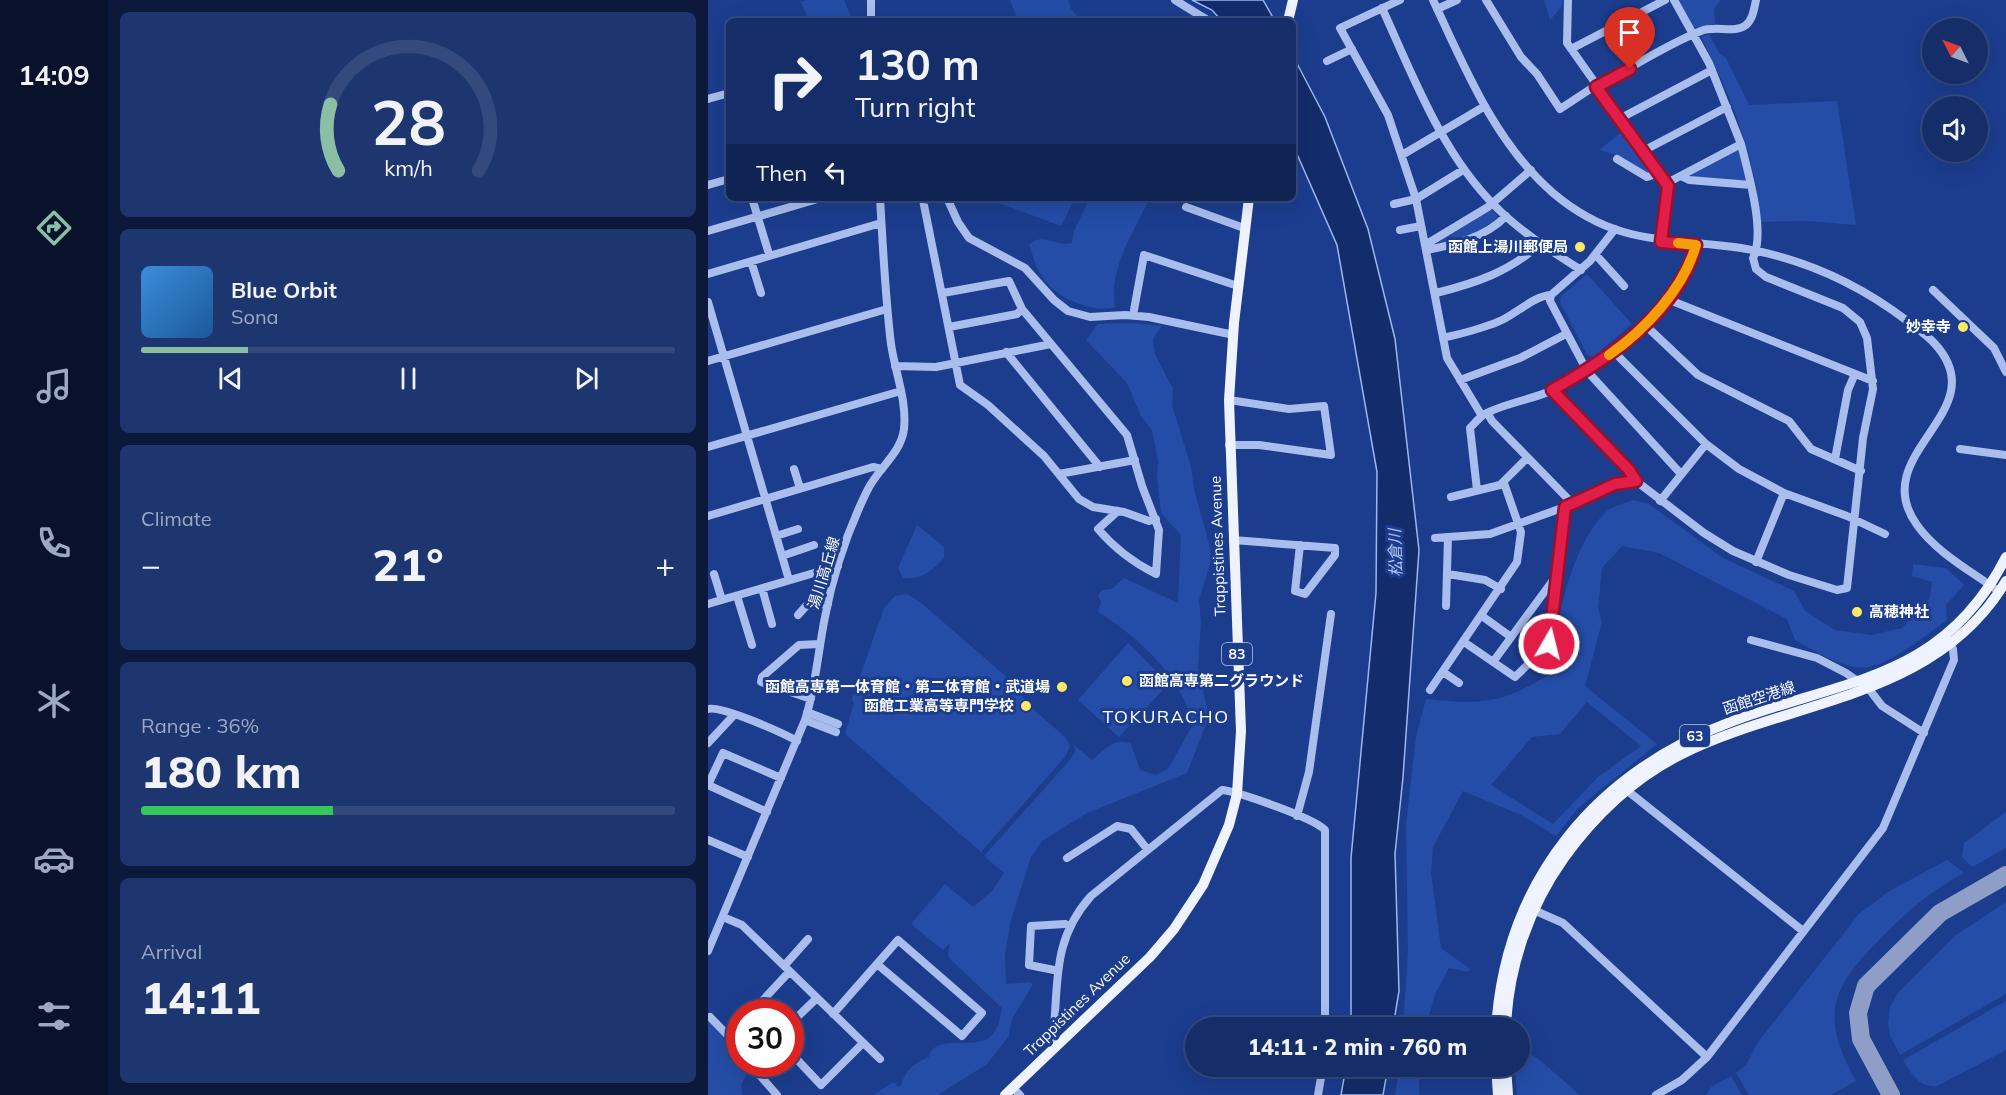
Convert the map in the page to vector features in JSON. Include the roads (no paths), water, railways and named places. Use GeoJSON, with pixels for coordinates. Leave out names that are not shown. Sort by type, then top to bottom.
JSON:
{"type":"FeatureCollection","features":[{"type":"Feature","properties":{"kind":"main road"},"geometry":{"type":"LineString","coordinates":[[1289,18],[1293,0]]}},
{"type":"Feature","properties":{"kind":"main road","name":"Trappistines Avenue"},"geometry":{"type":"LineString","coordinates":[[1013,1093],[1055,1046],[1150,957],[1174,929],[1203,885],[1222,847],[1237,794],[1241,730],[1229,400],[1238,286],[1248,201]]}},
{"type":"Feature","properties":{"kind":"main road","name":"函館空港線"},"geometry":{"type":"LineString","coordinates":[[1623,786],[1726,734],[1869,689],[1908,672],[1942,651],[1975,622],[1995,588],[2006,556]]}},
{"type":"Feature","properties":{"kind":"main road","name":"函館空港線"},"geometry":{"type":"LineString","coordinates":[[1497,1017],[1504,968],[1530,908],[1570,850],[1596,818],[1623,786],[1654,758],[1702,733],[1744,717],[1859,682],[1904,663],[1944,636],[1995,588],[2006,581]]}},
{"type":"Feature","properties":{"kind":"main road","name":"函館空港線"},"geometry":{"type":"LineString","coordinates":[[1507,1017],[1517,956],[1530,908]]}},
{"type":"Feature","properties":{"kind":"main road"},"geometry":{"type":"LineString","coordinates":[[1497,1077],[1498,1095]]}},
{"type":"Feature","properties":{"kind":"main road"},"geometry":{"type":"LineString","coordinates":[[1507,1077],[1508,1095]]}},
{"type":"Feature","properties":{"kind":"street"},"geometry":{"type":"LineString","coordinates":[[871,0],[871,18]]}},
{"type":"Feature","properties":{"kind":"street"},"geometry":{"type":"LineString","coordinates":[[1175,0],[1204,18]]}},
{"type":"Feature","properties":{"kind":"street"},"geometry":{"type":"LineString","coordinates":[[1400,0],[1340,28],[1388,115],[1402,155],[1416,199],[1447,358],[1485,415],[1527,458],[1567,509],[1549,644],[1515,677],[1464,642]]}},
{"type":"Feature","properties":{"kind":"street"},"geometry":{"type":"LineString","coordinates":[[1433,0],[1485,106],[1531,170],[1570,206],[1615,229],[1661,242],[1756,251],[1801,263],[1863,290],[1929,338],[1942,353],[1950,374],[1949,401],[1942,416],[1910,462],[1905,496],[1911,516],[1923,534],[1995,588]]}},
{"type":"Feature","properties":{"kind":"street"},"geometry":{"type":"LineString","coordinates":[[1437,9],[1457,0]]}},
{"type":"Feature","properties":{"kind":"street"},"geometry":{"type":"LineString","coordinates":[[1487,0],[1521,57],[1537,74],[1560,110],[1595,87],[1694,34],[1718,27],[1732,30],[1746,26],[1752,17],[1756,0]]}},
{"type":"Feature","properties":{"kind":"street"},"geometry":{"type":"LineString","coordinates":[[1568,0],[1567,43],[1595,87],[1668,186],[1661,242]]}},
{"type":"Feature","properties":{"kind":"street"},"geometry":{"type":"LineString","coordinates":[[1571,49],[1665,0]]}},
{"type":"Feature","properties":{"kind":"street"},"geometry":{"type":"LineString","coordinates":[[1552,390],[1629,470],[1636,481],[1704,533],[1756,562],[1790,575],[1843,590],[1849,581],[1863,438],[1871,408],[1873,381],[1868,338],[1860,322],[1838,305],[1762,275],[1753,263],[1759,244],[1741,144],[1712,70],[1674,0]]}},
{"type":"Feature","properties":{"kind":"street"},"geometry":{"type":"LineString","coordinates":[[1382,8],[1463,170],[1506,216],[1540,244],[1581,270]]}},
{"type":"Feature","properties":{"kind":"street"},"geometry":{"type":"LineString","coordinates":[[1327,61],[1352,49]]}},
{"type":"Feature","properties":{"kind":"street"},"geometry":{"type":"LineString","coordinates":[[1619,119],[1712,70]]}},
{"type":"Feature","properties":{"kind":"street"},"geometry":{"type":"LineString","coordinates":[[708,99],[726,94]]}},
{"type":"Feature","properties":{"kind":"street"},"geometry":{"type":"LineString","coordinates":[[1402,155],[1485,106]]}},
{"type":"Feature","properties":{"kind":"street"},"geometry":{"type":"LineString","coordinates":[[1643,151],[1727,107]]}},
{"type":"Feature","properties":{"kind":"street"},"geometry":{"type":"LineString","coordinates":[[1666,183],[1741,144]]}},
{"type":"Feature","properties":{"kind":"street"},"geometry":{"type":"LineString","coordinates":[[1617,159],[1647,177],[1659,173]]}},
{"type":"Feature","properties":{"kind":"street"},"geometry":{"type":"LineString","coordinates":[[1394,204],[1416,199],[1463,170]]}},
{"type":"Feature","properties":{"kind":"street"},"geometry":{"type":"LineString","coordinates":[[1426,247],[1492,203],[1531,170]]}},
{"type":"Feature","properties":{"kind":"street"},"geometry":{"type":"LineString","coordinates":[[1681,176],[1689,180],[1750,185]]}},
{"type":"Feature","properties":{"kind":"street"},"geometry":{"type":"LineString","coordinates":[[708,183],[726,180]]}},
{"type":"Feature","properties":{"kind":"street"},"geometry":{"type":"LineString","coordinates":[[753,201],[768,251]]}},
{"type":"Feature","properties":{"kind":"street"},"geometry":{"type":"LineString","coordinates":[[708,231],[810,201]]}},
{"type":"Feature","properties":{"kind":"street","name":"湯川高丘線"},"geometry":{"type":"LineString","coordinates":[[708,951],[806,716],[811,699],[819,644],[838,566],[867,490],[896,451],[904,431],[902,391],[895,366],[887,309],[880,201]]}},
{"type":"Feature","properties":{"kind":"street"},"geometry":{"type":"LineString","coordinates":[[923,201],[955,362],[963,389],[988,405],[1044,456],[1079,499],[1093,507],[1118,511],[1149,521],[1156,519]]}},
{"type":"Feature","properties":{"kind":"street"},"geometry":{"type":"LineString","coordinates":[[948,201],[961,228],[969,238],[1025,268],[1054,300],[1072,313],[1096,318],[1134,315],[1234,335]]}},
{"type":"Feature","properties":{"kind":"street"},"geometry":{"type":"LineString","coordinates":[[1185,207],[1244,228]]}},
{"type":"Feature","properties":{"kind":"street"},"geometry":{"type":"LineString","coordinates":[[1426,247],[1448,246],[1477,236],[1496,226],[1506,216]]}},
{"type":"Feature","properties":{"kind":"street"},"geometry":{"type":"LineString","coordinates":[[708,274],[881,223]]}},
{"type":"Feature","properties":{"kind":"street"},"geometry":{"type":"LineString","coordinates":[[1400,230],[1421,226]]}},
{"type":"Feature","properties":{"kind":"street"},"geometry":{"type":"LineString","coordinates":[[1443,338],[1488,326],[1515,314],[1543,295],[1551,295],[1596,255],[1615,229]]}},
{"type":"Feature","properties":{"kind":"street"},"geometry":{"type":"LineString","coordinates":[[1436,293],[1494,275],[1517,262],[1540,244]]}},
{"type":"Feature","properties":{"kind":"street"},"geometry":{"type":"LineString","coordinates":[[1477,490],[1470,428],[1485,415],[1552,390],[1587,371],[1614,352],[1667,299],[1684,274],[1696,245]]}},
{"type":"Feature","properties":{"kind":"street"},"geometry":{"type":"LineString","coordinates":[[1134,310],[1143,255],[1238,286]]}},
{"type":"Feature","properties":{"kind":"street"},"geometry":{"type":"LineString","coordinates":[[1596,255],[1624,286]]}},
{"type":"Feature","properties":{"kind":"street"},"geometry":{"type":"LineString","coordinates":[[751,261],[761,293]]}},
{"type":"Feature","properties":{"kind":"street"},"geometry":{"type":"LineString","coordinates":[[943,293],[1009,281],[1022,309],[1127,435],[1156,519],[1158,530],[1156,574],[1133,563],[1098,529],[1118,511]]}},
{"type":"Feature","properties":{"kind":"street"},"geometry":{"type":"LineString","coordinates":[[1933,290],[1994,348],[2006,372]]}},
{"type":"Feature","properties":{"kind":"street"},"geometry":{"type":"LineString","coordinates":[[1551,295],[1550,301],[1587,371],[1681,474]]}},
{"type":"Feature","properties":{"kind":"street"},"geometry":{"type":"LineString","coordinates":[[1667,299],[1854,376],[1873,381]]}},
{"type":"Feature","properties":{"kind":"street"},"geometry":{"type":"LineString","coordinates":[[708,302],[789,580]]}},
{"type":"Feature","properties":{"kind":"street"},"geometry":{"type":"LineString","coordinates":[[708,361],[887,309]]}},
{"type":"Feature","properties":{"kind":"street"},"geometry":{"type":"LineString","coordinates":[[949,327],[1017,314],[1022,309]]}},
{"type":"Feature","properties":{"kind":"street"},"geometry":{"type":"LineString","coordinates":[[1644,324],[1698,375],[1789,421],[1807,446],[1861,471]]}},
{"type":"Feature","properties":{"kind":"street"},"geometry":{"type":"LineString","coordinates":[[1460,380],[1520,358],[1566,333]]}},
{"type":"Feature","properties":{"kind":"street"},"geometry":{"type":"LineString","coordinates":[[895,366],[936,367],[1051,344]]}},
{"type":"Feature","properties":{"kind":"street"},"geometry":{"type":"LineString","coordinates":[[1006,352],[1100,467]]}},
{"type":"Feature","properties":{"kind":"street"},"geometry":{"type":"LineString","coordinates":[[1614,352],[1706,444],[1758,480],[1885,534]]}},
{"type":"Feature","properties":{"kind":"street"},"geometry":{"type":"LineString","coordinates":[[1834,459],[1848,390],[1854,376]]}},
{"type":"Feature","properties":{"kind":"street"},"geometry":{"type":"LineString","coordinates":[[708,447],[902,391]]}},
{"type":"Feature","properties":{"kind":"street"},"geometry":{"type":"LineString","coordinates":[[1229,400],[1289,409],[1324,406],[1331,455],[1259,445],[1229,445]]}},
{"type":"Feature","properties":{"kind":"street"},"geometry":{"type":"LineString","coordinates":[[1660,501],[1706,444]]}},
{"type":"Feature","properties":{"kind":"street"},"geometry":{"type":"LineString","coordinates":[[1960,449],[2006,455]]}},
{"type":"Feature","properties":{"kind":"street"},"geometry":{"type":"LineString","coordinates":[[1451,497],[1504,483],[1527,458]]}},
{"type":"Feature","properties":{"kind":"street"},"geometry":{"type":"LineString","coordinates":[[1059,474],[1134,460]]}},
{"type":"Feature","properties":{"kind":"street"},"geometry":{"type":"LineString","coordinates":[[708,516],[873,466],[882,470]]}},
{"type":"Feature","properties":{"kind":"street"},"geometry":{"type":"LineString","coordinates":[[794,469],[800,488]]}},
{"type":"Feature","properties":{"kind":"street"},"geometry":{"type":"LineString","coordinates":[[1436,538],[1490,534],[1519,527],[1567,509],[1615,484],[1636,481]]}},
{"type":"Feature","properties":{"kind":"street"},"geometry":{"type":"LineString","coordinates":[[1430,690],[1517,562],[1519,527],[1504,483]]}},
{"type":"Feature","properties":{"kind":"street"},"geometry":{"type":"LineString","coordinates":[[1756,562],[1784,493]]}},
{"type":"Feature","properties":{"kind":"street"},"geometry":{"type":"LineString","coordinates":[[776,536],[798,530]]}},
{"type":"Feature","properties":{"kind":"street"},"geometry":{"type":"LineString","coordinates":[[1446,606],[1448,537]]}},
{"type":"Feature","properties":{"kind":"street"},"geometry":{"type":"LineString","coordinates":[[1233,540],[1300,545],[1335,548],[1335,555],[1305,594],[1295,591],[1300,545]]}},
{"type":"Feature","properties":{"kind":"street"},"geometry":{"type":"LineString","coordinates":[[782,555],[814,545]]}},
{"type":"Feature","properties":{"kind":"street"},"geometry":{"type":"LineString","coordinates":[[708,604],[838,566]]}},
{"type":"Feature","properties":{"kind":"street"},"geometry":{"type":"LineString","coordinates":[[1493,662],[1559,572]]}},
{"type":"Feature","properties":{"kind":"street"},"geometry":{"type":"LineString","coordinates":[[714,574],[722,600]]}},
{"type":"Feature","properties":{"kind":"street"},"geometry":{"type":"LineString","coordinates":[[1448,574],[1485,580],[1500,589]]}},
{"type":"Feature","properties":{"kind":"street"},"geometry":{"type":"LineString","coordinates":[[762,588],[772,624]]}},
{"type":"Feature","properties":{"kind":"street"},"geometry":{"type":"LineString","coordinates":[[737,596],[752,645]]}},
{"type":"Feature","properties":{"kind":"street"},"geometry":{"type":"LineString","coordinates":[[798,615],[806,606],[828,604]]}},
{"type":"Feature","properties":{"kind":"street"},"geometry":{"type":"LineString","coordinates":[[1297,816],[1309,772],[1331,614]]}},
{"type":"Feature","properties":{"kind":"street"},"geometry":{"type":"LineString","coordinates":[[1482,616],[1511,637]]}},
{"type":"Feature","properties":{"kind":"street"},"geometry":{"type":"LineString","coordinates":[[1751,640],[1817,658],[1869,689],[1882,706],[1924,733]]}},
{"type":"Feature","properties":{"kind":"street"},"geometry":{"type":"LineString","coordinates":[[811,699],[761,682],[762,677],[800,645],[819,644]]}},
{"type":"Feature","properties":{"kind":"street"},"geometry":{"type":"LineString","coordinates":[[1656,1095],[1683,1080],[1707,1057],[1883,828],[1954,660],[1953,650]]}},
{"type":"Feature","properties":{"kind":"street"},"geometry":{"type":"LineString","coordinates":[[1443,672],[1459,683]]}},
{"type":"Feature","properties":{"kind":"street"},"geometry":{"type":"LineString","coordinates":[[708,709],[712,707],[781,732],[797,741]]}},
{"type":"Feature","properties":{"kind":"street"},"geometry":{"type":"LineString","coordinates":[[708,743],[734,715]]}},
{"type":"Feature","properties":{"kind":"street"},"geometry":{"type":"LineString","coordinates":[[806,716],[837,728]]}},
{"type":"Feature","properties":{"kind":"street"},"geometry":{"type":"LineString","coordinates":[[766,812],[708,785],[723,753],[781,778]]}},
{"type":"Feature","properties":{"kind":"street"},"geometry":{"type":"LineString","coordinates":[[1623,786],[1803,931]]}},
{"type":"Feature","properties":{"kind":"street"},"geometry":{"type":"LineString","coordinates":[[1055,1046],[1053,1038],[1059,961],[1065,934],[1091,896],[1219,790],[1237,794],[1297,816],[1320,826],[1325,831],[1325,1017]]}},
{"type":"Feature","properties":{"kind":"street"},"geometry":{"type":"LineString","coordinates":[[1068,858],[1116,826],[1131,829],[1148,850]]}},
{"type":"Feature","properties":{"kind":"street"},"geometry":{"type":"LineString","coordinates":[[709,844],[748,857]]}},
{"type":"Feature","properties":{"kind":"street"},"geometry":{"type":"LineString","coordinates":[[1530,908],[1563,923],[1707,1057]]}},
{"type":"Feature","properties":{"kind":"street"},"geometry":{"type":"LineString","coordinates":[[723,917],[742,925],[880,1059]]}},
{"type":"Feature","properties":{"kind":"street"},"geometry":{"type":"LineString","coordinates":[[1054,970],[1029,965],[1031,926],[1065,924]]}},
{"type":"Feature","properties":{"kind":"street"},"geometry":{"type":"LineString","coordinates":[[763,999],[808,939]]}},
{"type":"Feature","properties":{"kind":"street"},"geometry":{"type":"LineString","coordinates":[[833,1014],[898,940],[982,1013],[962,1036],[877,964]]}},
{"type":"Feature","properties":{"kind":"street"},"geometry":{"type":"LineString","coordinates":[[804,1010],[816,998]]}},
{"type":"Feature","properties":{"kind":"street"},"geometry":{"type":"LineString","coordinates":[[710,1017],[726,1034]]}},
{"type":"Feature","properties":{"kind":"street"},"geometry":{"type":"LineString","coordinates":[[804,1067],[821,1085],[864,1043]]}},
{"type":"Feature","properties":{"kind":"street"},"geometry":{"type":"LineString","coordinates":[[761,1077],[777,1095]]}},
{"type":"Feature","properties":{"kind":"street"},"geometry":{"type":"LineString","coordinates":[[1318,1095],[1321,1077]]}},
{"type":"Feature","properties":{"kind":"water"},"geometry":{"type":"Polygon","coordinates":[[[1192,0],[1263,0],[1273,18],[1219,18],[1212,10],[1192,0]]]}},
{"type":"Feature","properties":{"kind":"water","name":"松倉川"},"geometry":{"type":"Polygon","coordinates":[[[1296,62],[1325,117],[1368,229],[1395,339],[1419,550],[1403,777],[1395,854],[1399,991],[1395,1017],[1351,1017],[1351,858],[1376,593],[1377,472],[1337,245],[1296,152],[1296,62]]]}},
{"type":"Feature","properties":{"kind":"water"},"geometry":{"type":"Polygon","coordinates":[[[1344,1077],[1386,1077],[1383,1095],[1341,1095],[1344,1077]]]}},
{"type":"Feature","properties":{"kind":"place","name":"函館上湯川郵便局"},"geometry":{"type":"Point","coordinates":[1580,247]}},
{"type":"Feature","properties":{"kind":"place","name":"妙幸寺"},"geometry":{"type":"Point","coordinates":[1963,327]}},
{"type":"Feature","properties":{"kind":"place","name":"高穂神社"},"geometry":{"type":"Point","coordinates":[1857,612]}},
{"type":"Feature","properties":{"kind":"place","name":"函館高専第二グラウンド"},"geometry":{"type":"Point","coordinates":[1127,681]}},
{"type":"Feature","properties":{"kind":"place","name":"函館高専第一体育館・第二体育館・武道場"},"geometry":{"type":"Point","coordinates":[1062,687]}},
{"type":"Feature","properties":{"kind":"place","name":"函館工業高等専門学校"},"geometry":{"type":"Point","coordinates":[1026,706]}},
{"type":"Feature","properties":{"kind":"district","name":"TOKURACHO"},"geometry":{"type":"Point","coordinates":[1166,717]}}]}
